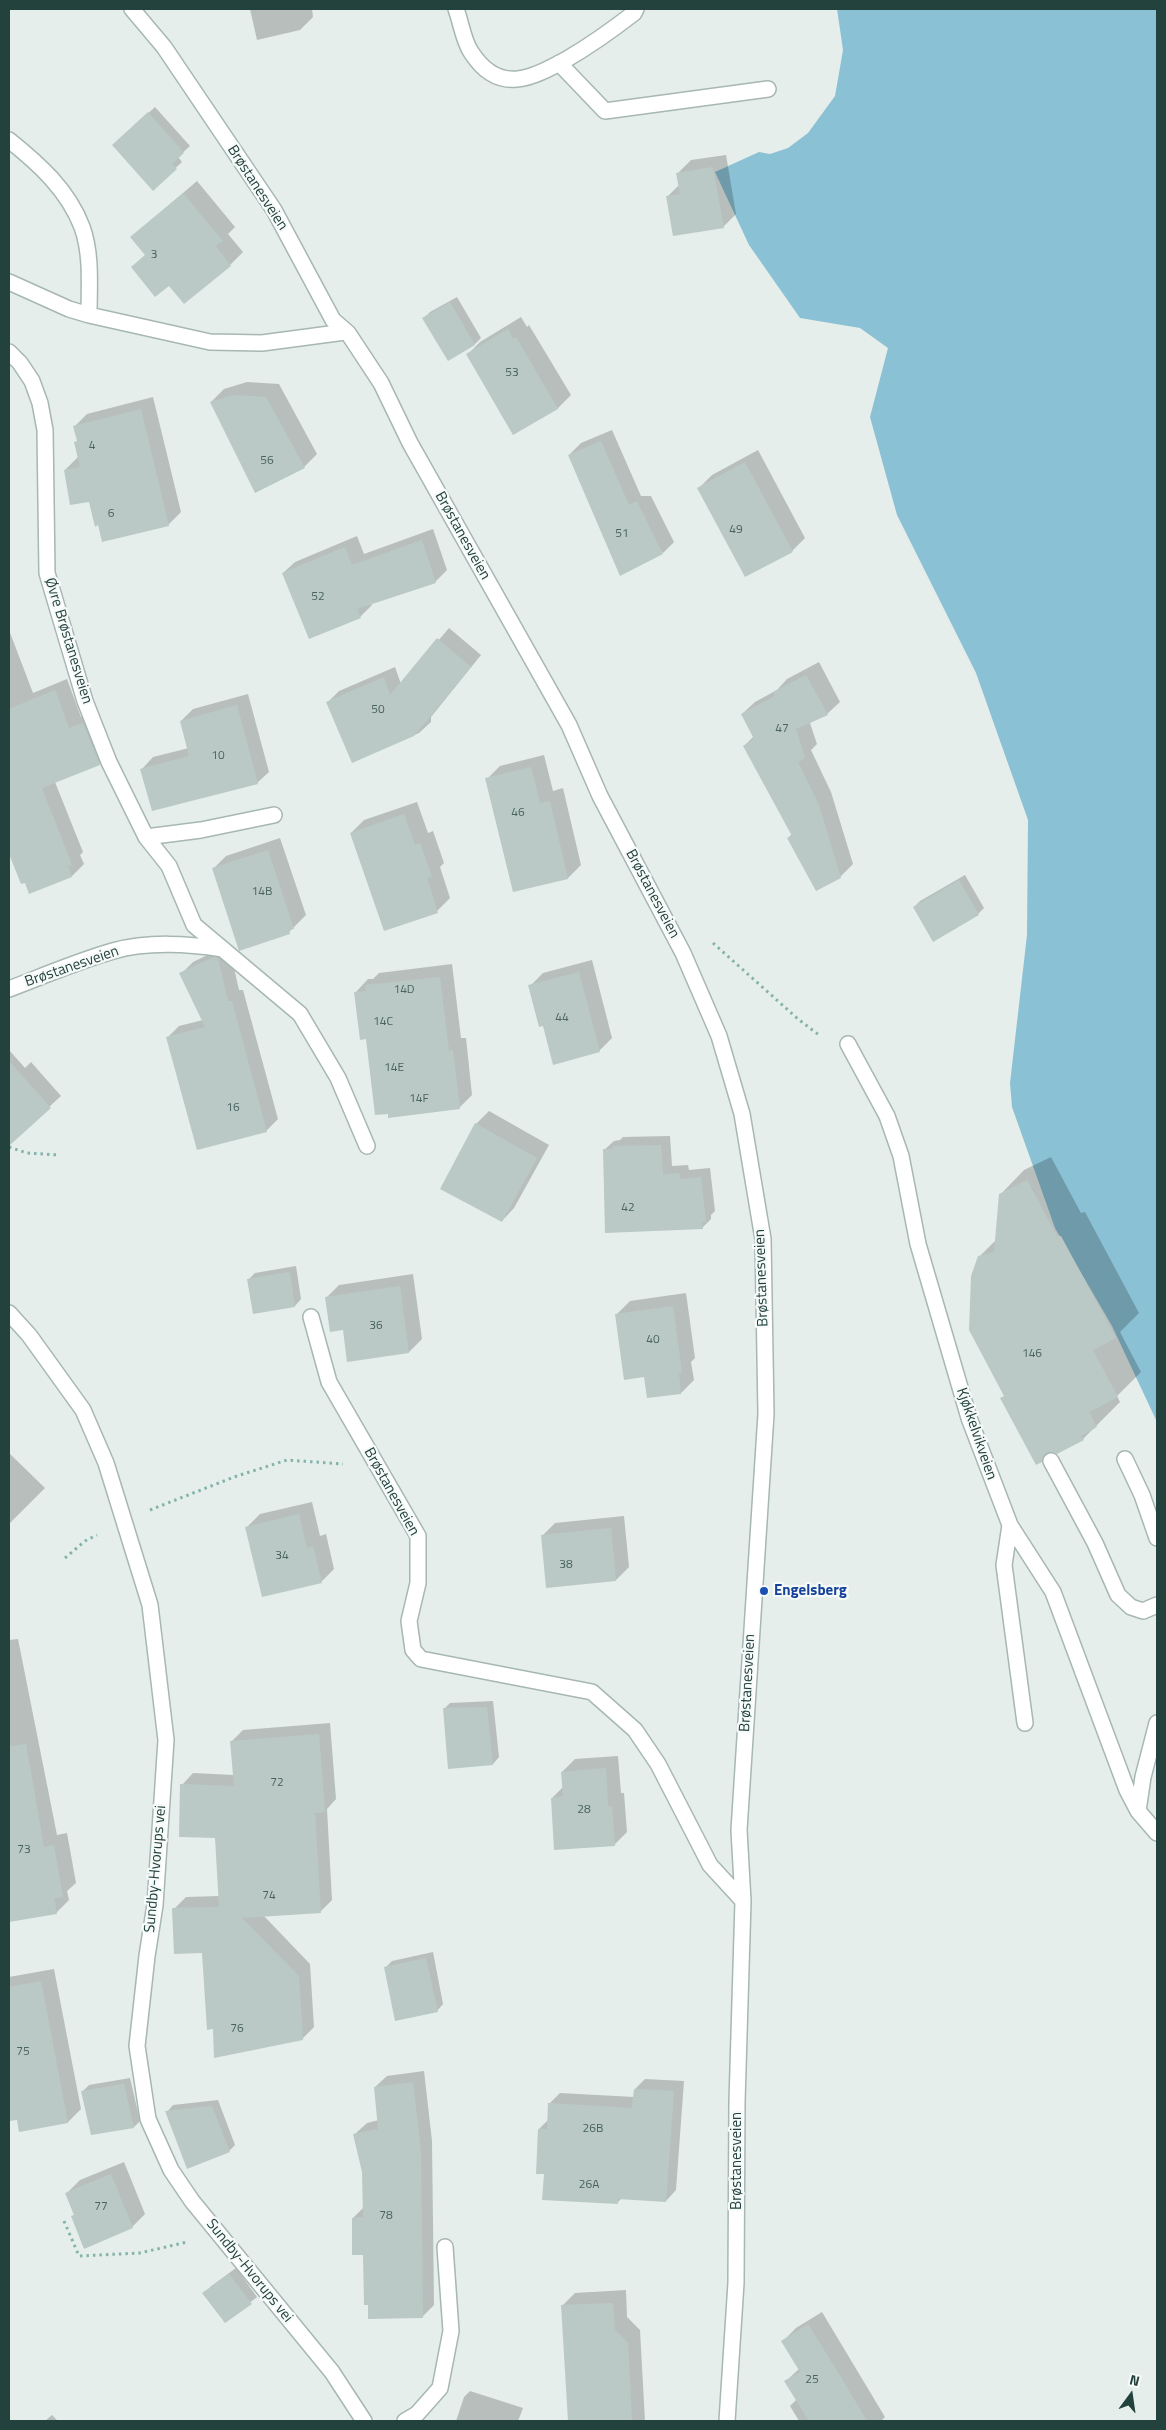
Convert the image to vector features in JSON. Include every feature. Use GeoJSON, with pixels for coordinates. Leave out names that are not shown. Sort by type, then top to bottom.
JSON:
{"type":"FeatureCollection","features":[{"type":"Feature","properties":{"kind":"street","name":"Brøstanesveien"},"geometry":{"type":"LineString","coordinates":[[132,9],[164,47],[274,210],[334,320],[348,333],[381,383],[410,443],[569,725],[600,796],[683,953],[719,1036],[742,1114],[763,1239],[766,1414],[739,1830],[743,1902],[737,2102],[736,2283],[727,2421]]}},
{"type":"Feature","properties":{"kind":"street"},"geometry":{"type":"LineString","coordinates":[[456,9],[470,51],[484,68],[500,78],[518,80],[537,76],[598,42],[634,13],[636,9]]}},
{"type":"Feature","properties":{"kind":"street"},"geometry":{"type":"LineString","coordinates":[[559,63],[605,111],[768,89]]}},
{"type":"Feature","properties":{"kind":"street"},"geometry":{"type":"LineString","coordinates":[[9,140],[44,170],[66,197],[82,228],[88,267],[90,315]]}},
{"type":"Feature","properties":{"kind":"street"},"geometry":{"type":"LineString","coordinates":[[9,282],[69,309],[210,342],[262,343],[348,333]]}},
{"type":"Feature","properties":{"kind":"street","name":"Øvre Brøstanesveien"},"geometry":{"type":"LineString","coordinates":[[9,352],[20,362],[32,381],[40,403],[45,430],[47,573],[85,700],[109,762],[146,837],[169,866],[194,925],[300,1014],[338,1078],[367,1146]]}},
{"type":"Feature","properties":{"kind":"street"},"geometry":{"type":"LineString","coordinates":[[146,837],[201,830],[274,815]]}},
{"type":"Feature","properties":{"kind":"street","name":"Brøstanesveien"},"geometry":{"type":"LineString","coordinates":[[9,989],[114,951],[142,946],[186,944],[225,950]]}},
{"type":"Feature","properties":{"kind":"street","name":"Kjøkkelvikveien"},"geometry":{"type":"LineString","coordinates":[[848,1044],[887,1116],[901,1156],[918,1244],[968,1418],[1010,1525],[1053,1592],[1127,1790],[1138,1811],[1157,1833]]}},
{"type":"Feature","properties":{"kind":"street","name":"Sundby-Hvorups vei"},"geometry":{"type":"LineString","coordinates":[[9,1313],[29,1335],[82,1410],[106,1463],[150,1604],[166,1740],[155,1906],[146,1956],[137,2046],[148,2119],[171,2170],[218,2233],[332,2372],[364,2421]]}},
{"type":"Feature","properties":{"kind":"street","name":"Brøstanesveien"},"geometry":{"type":"LineString","coordinates":[[311,1317],[329,1382],[418,1536],[418,1583],[409,1621],[413,1650],[421,1659],[592,1692],[636,1730],[658,1764],[710,1865],[743,1902]]}},
{"type":"Feature","properties":{"kind":"street"},"geometry":{"type":"LineString","coordinates":[[1125,1458],[1142,1495],[1157,1538]]}},
{"type":"Feature","properties":{"kind":"street"},"geometry":{"type":"LineString","coordinates":[[1051,1461],[1095,1543],[1118,1595],[1131,1607],[1143,1611],[1157,1605]]}},
{"type":"Feature","properties":{"kind":"street"},"geometry":{"type":"LineString","coordinates":[[1010,1525],[1004,1565],[1025,1723]]}},
{"type":"Feature","properties":{"kind":"street"},"geometry":{"type":"LineString","coordinates":[[1138,1811],[1143,1777],[1157,1723]]}},
{"type":"Feature","properties":{"kind":"street"},"geometry":{"type":"LineString","coordinates":[[405,2421],[417,2414],[440,2388],[451,2331],[445,2247]]}},
{"type":"Feature","properties":{"kind":"path"},"geometry":{"type":"LineString","coordinates":[[709,939],[798,1020],[823,1038],[848,1044]]}},
{"type":"Feature","properties":{"kind":"path"},"geometry":{"type":"LineString","coordinates":[[9,1147],[27,1153],[58,1155]]}},
{"type":"Feature","properties":{"kind":"path"},"geometry":{"type":"LineString","coordinates":[[65,1558],[85,1541],[154,1508],[216,1484],[287,1460],[376,1466]]}},
{"type":"Feature","properties":{"kind":"path"},"geometry":{"type":"LineString","coordinates":[[64,2221],[79,2256],[140,2253],[218,2233]]}},
{"type":"Feature","properties":{"kind":"water"},"geometry":{"type":"Polygon","coordinates":[[[837,9],[1157,9],[1157,1422],[1112,1326],[1055,1228],[1012,1107],[1010,1083],[1027,935],[1028,820],[976,673],[897,515],[870,417],[888,348],[860,328],[800,318],[749,245],[715,172],[759,152],[770,154],[788,148],[808,133],[835,96],[843,50],[837,9]]]}},
{"type":"Feature","properties":{"kind":"building"},"geometry":{"type":"Polygon","coordinates":[[[148,112],[184,153],[172,164],[177,169],[153,191],[112,145],[148,112]]]}},
{"type":"Feature","properties":{"kind":"building"},"geometry":{"type":"Polygon","coordinates":[[[713,167],[724,228],[673,236],[666,196],[680,194],[676,173],[713,167]]]}},
{"type":"Feature","properties":{"kind":"building"},"geometry":{"type":"Polygon","coordinates":[[[183,193],[223,241],[216,246],[231,266],[184,304],[169,286],[155,297],[131,267],[145,255],[130,237],[183,193]]]}},
{"type":"Feature","properties":{"kind":"building"},"geometry":{"type":"Polygon","coordinates":[[[450,302],[475,345],[448,361],[422,318],[450,302]]]}},
{"type":"Feature","properties":{"kind":"building"},"geometry":{"type":"Polygon","coordinates":[[[508,329],[513,339],[516,337],[558,409],[513,435],[466,354],[508,329]]]}},
{"type":"Feature","properties":{"kind":"building"},"geometry":{"type":"Polygon","coordinates":[[[233,395],[266,397],[305,468],[255,493],[210,402],[233,395]]]}},
{"type":"Feature","properties":{"kind":"building"},"geometry":{"type":"Polygon","coordinates":[[[141,409],[169,526],[102,542],[98,525],[95,527],[89,502],[70,505],[64,470],[80,467],[74,442],[77,441],[73,426],[141,409]]]}},
{"type":"Feature","properties":{"kind":"building"},"geometry":{"type":"Polygon","coordinates":[[[601,441],[629,505],[637,501],[663,554],[620,576],[568,455],[601,441]]]}},
{"type":"Feature","properties":{"kind":"building"},"geometry":{"type":"Polygon","coordinates":[[[745,462],[793,552],[745,577],[697,488],[745,462]]]}},
{"type":"Feature","properties":{"kind":"building"},"geometry":{"type":"Polygon","coordinates":[[[422,540],[436,583],[357,609],[361,618],[309,639],[282,573],[345,547],[352,565],[422,540]]]}},
{"type":"Feature","properties":{"kind":"building"},"geometry":{"type":"Polygon","coordinates":[[[437,638],[471,667],[414,736],[352,763],[326,702],[384,677],[390,695],[437,638]]]}},
{"type":"Feature","properties":{"kind":"building"},"geometry":{"type":"Polygon","coordinates":[[[806,675],[828,715],[796,729],[805,758],[798,762],[819,805],[841,878],[816,891],[787,838],[792,836],[743,746],[754,739],[741,714],[775,696],[773,692],[806,675]]]}},
{"type":"Feature","properties":{"kind":"building"},"geometry":{"type":"Polygon","coordinates":[[[55,690],[69,728],[83,723],[100,765],[42,788],[72,865],[68,866],[72,877],[29,894],[25,883],[21,884],[9,854],[9,709],[55,690]]]}},
{"type":"Feature","properties":{"kind":"building"},"geometry":{"type":"Polygon","coordinates":[[[237,705],[258,784],[152,811],[140,769],[189,756],[180,721],[237,705]]]}},
{"type":"Feature","properties":{"kind":"building"},"geometry":{"type":"Polygon","coordinates":[[[531,767],[540,803],[550,801],[568,879],[513,892],[485,778],[531,767]]]}},
{"type":"Feature","properties":{"kind":"building"},"geometry":{"type":"Polygon","coordinates":[[[404,814],[415,845],[420,843],[432,877],[427,878],[438,913],[384,931],[350,833],[404,814]]]}},
{"type":"Feature","properties":{"kind":"building"},"geometry":{"type":"Polygon","coordinates":[[[268,850],[294,929],[289,930],[290,934],[239,951],[212,868],[268,850]]]}},
{"type":"Feature","properties":{"kind":"building"},"geometry":{"type":"Polygon","coordinates":[[[959,880],[979,915],[933,942],[913,907],[959,880]]]}},
{"type":"Feature","properties":{"kind":"building"},"geometry":{"type":"Polygon","coordinates":[[[214,957],[218,958],[228,1001],[232,1001],[267,1132],[197,1150],[166,1037],[205,1027],[179,973],[214,957]]]}},
{"type":"Feature","properties":{"kind":"building"},"geometry":{"type":"Polygon","coordinates":[[[579,972],[600,1052],[553,1065],[543,1026],[539,1027],[528,985],[579,972]]]}},
{"type":"Feature","properties":{"kind":"building"},"geometry":{"type":"Polygon","coordinates":[[[440,977],[449,1051],[453,1050],[460,1109],[388,1118],[388,1114],[375,1115],[366,1039],[360,1040],[354,992],[366,991],[365,985],[440,977]]]}},
{"type":"Feature","properties":{"kind":"building"},"geometry":{"type":"Polygon","coordinates":[[[9,1061],[51,1108],[9,1146],[9,1061]]]}},
{"type":"Feature","properties":{"kind":"building"},"geometry":{"type":"Polygon","coordinates":[[[475,1123],[537,1158],[502,1222],[440,1189],[475,1123]]]}},
{"type":"Feature","properties":{"kind":"building"},"geometry":{"type":"Polygon","coordinates":[[[661,1145],[663,1175],[679,1173],[680,1179],[701,1177],[706,1222],[702,1222],[703,1229],[605,1233],[603,1149],[613,1149],[613,1146],[661,1145]]]}},
{"type":"Feature","properties":{"kind":"building"},"geometry":{"type":"Polygon","coordinates":[[[1027,1180],[1057,1236],[1061,1236],[1116,1338],[1093,1350],[1118,1397],[1089,1412],[1097,1427],[1081,1436],[1084,1440],[1057,1454],[1047,1453],[1043,1457],[1042,1462],[1036,1465],[1000,1398],[1004,1396],[969,1330],[971,1276],[978,1256],[994,1252],[999,1194],[1027,1180]]]}},
{"type":"Feature","properties":{"kind":"building"},"geometry":{"type":"Polygon","coordinates":[[[290,1272],[295,1307],[253,1314],[247,1279],[290,1272]]]}},
{"type":"Feature","properties":{"kind":"building"},"geometry":{"type":"Polygon","coordinates":[[[400,1286],[409,1353],[347,1362],[343,1330],[330,1332],[325,1297],[400,1286]]]}},
{"type":"Feature","properties":{"kind":"building"},"geometry":{"type":"Polygon","coordinates":[[[673,1306],[682,1373],[679,1373],[681,1394],[647,1398],[644,1377],[624,1380],[615,1314],[673,1306]]]}},
{"type":"Feature","properties":{"kind":"building"},"geometry":{"type":"Polygon","coordinates":[[[299,1514],[307,1548],[313,1546],[322,1583],[262,1597],[245,1527],[299,1514]]]}},
{"type":"Feature","properties":{"kind":"building"},"geometry":{"type":"Polygon","coordinates":[[[611,1528],[616,1581],[546,1588],[541,1535],[611,1528]]]}},
{"type":"Feature","properties":{"kind":"building"},"geometry":{"type":"Polygon","coordinates":[[[487,1707],[493,1765],[448,1769],[443,1708],[487,1707]]]}},
{"type":"Feature","properties":{"kind":"building"},"geometry":{"type":"Polygon","coordinates":[[[319,1734],[325,1812],[315,1813],[321,1913],[242,1918],[299,1976],[303,2040],[214,2058],[213,2029],[207,2030],[202,1953],[174,1954],[172,1908],[219,1907],[215,1838],[179,1837],[180,1784],[234,1786],[230,1741],[319,1734]]]}},
{"type":"Feature","properties":{"kind":"building"},"geometry":{"type":"Polygon","coordinates":[[[26,1744],[44,1847],[54,1845],[63,1897],[54,1898],[57,1914],[9,1922],[9,1746],[26,1744]]]}},
{"type":"Feature","properties":{"kind":"building"},"geometry":{"type":"Polygon","coordinates":[[[606,1768],[608,1806],[612,1806],[615,1846],[554,1850],[551,1798],[563,1796],[561,1772],[606,1768]]]}},
{"type":"Feature","properties":{"kind":"building"},"geometry":{"type":"Polygon","coordinates":[[[426,1958],[438,2012],[395,2021],[384,1967],[426,1958]]]}},
{"type":"Feature","properties":{"kind":"building"},"geometry":{"type":"Polygon","coordinates":[[[41,1981],[68,2123],[19,2132],[17,2120],[9,2121],[9,1987],[41,1981]]]}},
{"type":"Feature","properties":{"kind":"building"},"geometry":{"type":"Polygon","coordinates":[[[413,2082],[421,2153],[423,2318],[368,2319],[368,2305],[364,2305],[363,2255],[352,2255],[352,2218],[363,2217],[362,2172],[353,2134],[378,2129],[374,2087],[413,2082]]]}},
{"type":"Feature","properties":{"kind":"building"},"geometry":{"type":"Polygon","coordinates":[[[124,2084],[134,2128],[91,2135],[81,2091],[124,2084]]]}},
{"type":"Feature","properties":{"kind":"building"},"geometry":{"type":"Polygon","coordinates":[[[634,2089],[674,2091],[666,2202],[618,2199],[618,2204],[542,2200],[544,2174],[536,2174],[538,2129],[547,2129],[548,2103],[632,2108],[634,2089]]]}},
{"type":"Feature","properties":{"kind":"building"},"geometry":{"type":"Polygon","coordinates":[[[212,2106],[230,2152],[187,2169],[165,2111],[212,2106]]]}},
{"type":"Feature","properties":{"kind":"building"},"geometry":{"type":"Polygon","coordinates":[[[111,2174],[133,2228],[84,2249],[71,2216],[74,2215],[65,2193],[111,2174]]]}},
{"type":"Feature","properties":{"kind":"building"},"geometry":{"type":"Polygon","coordinates":[[[229,2274],[252,2304],[225,2323],[202,2293],[229,2274]]]}},
{"type":"Feature","properties":{"kind":"building"},"geometry":{"type":"Polygon","coordinates":[[[613,2303],[615,2330],[628,2343],[632,2421],[568,2421],[561,2305],[613,2303]]]}},
{"type":"Feature","properties":{"kind":"building"},"geometry":{"type":"Polygon","coordinates":[[[808,2324],[867,2421],[809,2421],[784,2381],[800,2372],[781,2341],[808,2324]]]}},
{"type":"Feature","properties":{"kind":"place","name":"Engelsberg"},"geometry":{"type":"Point","coordinates":[764,1591]}}]}
